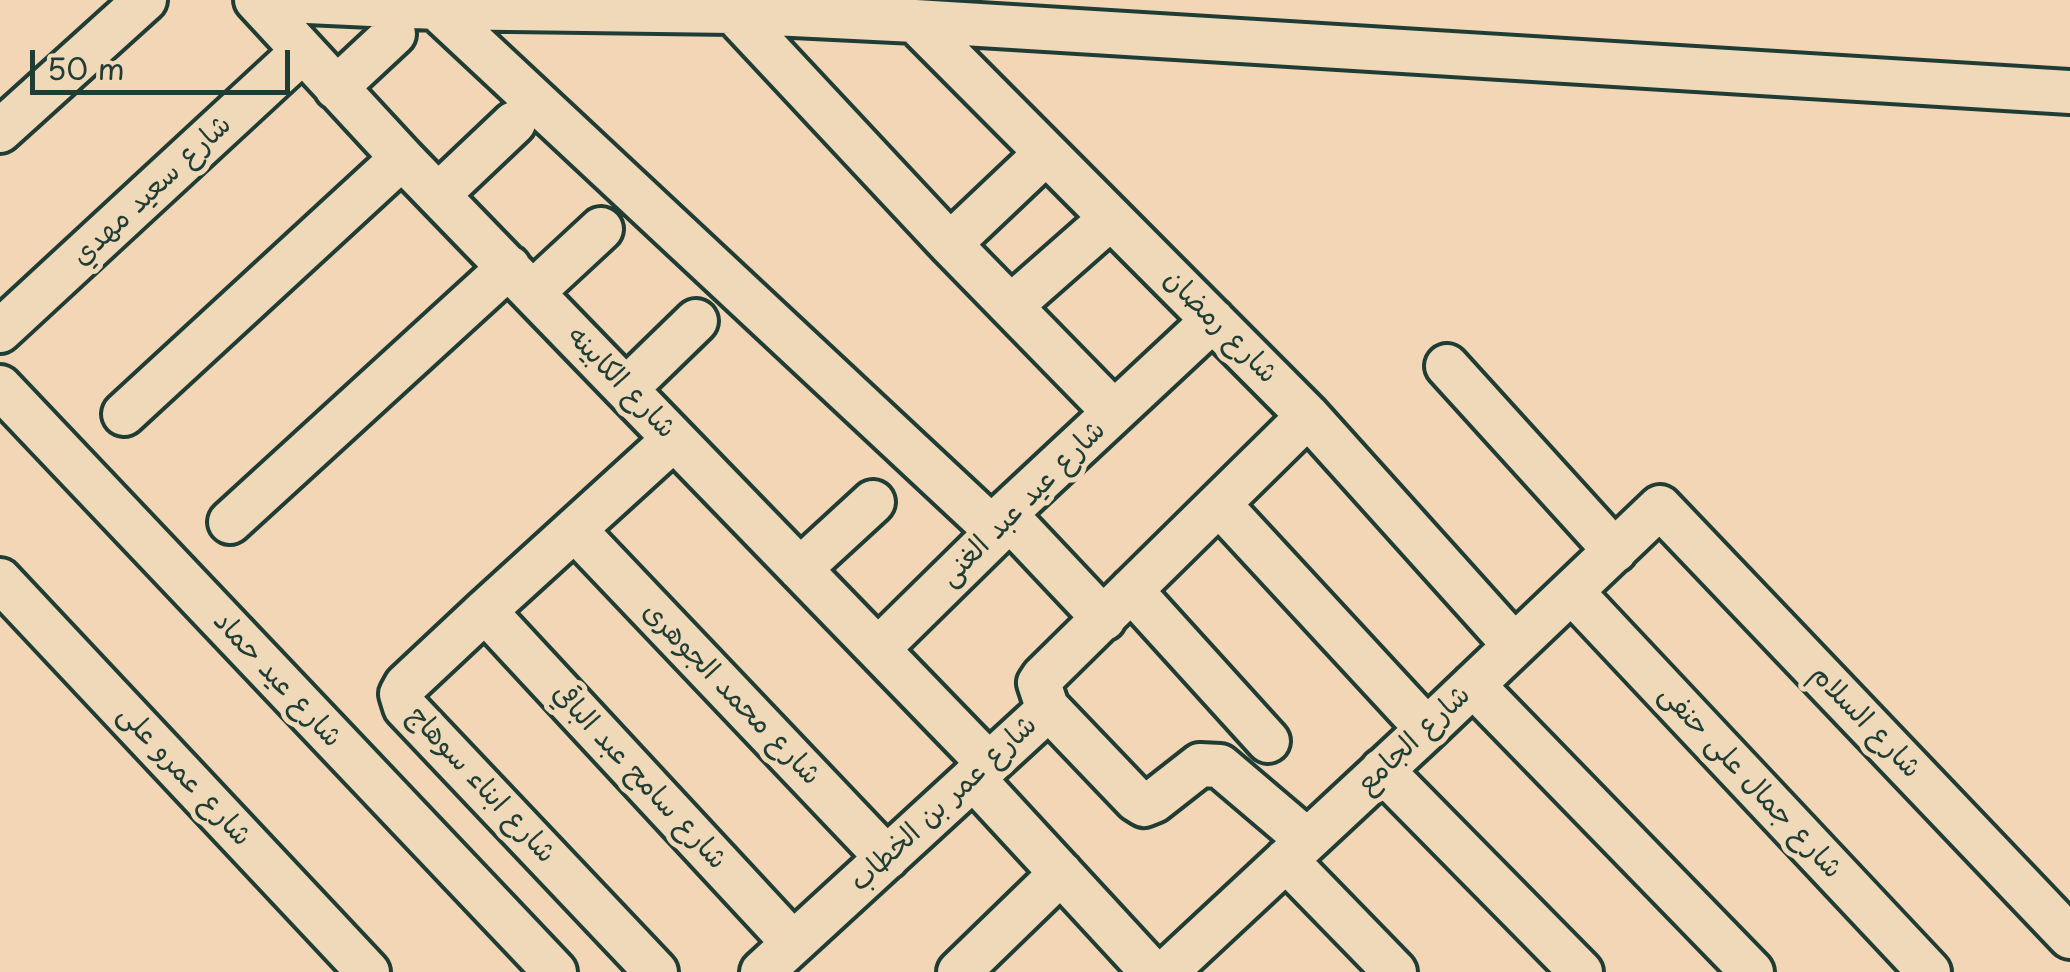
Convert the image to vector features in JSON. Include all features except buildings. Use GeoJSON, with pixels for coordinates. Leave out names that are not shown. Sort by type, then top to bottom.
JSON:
{"type":"FeatureCollection","features":[{"type":"Feature","properties":{"kind":"street"},"geometry":{"type":"LineString","coordinates":[[0,131],[144,0]]}},
{"type":"Feature","properties":{"kind":"street","name":"شارع الكابينه"},"geometry":{"type":"LineString","coordinates":[[256,0],[402,158],[878,648],[1061,873],[1166,971]]}},
{"type":"Feature","properties":{"kind":"street"},"geometry":{"type":"LineString","coordinates":[[265,0],[436,8],[733,12],[914,21],[2070,92]]}},
{"type":"Feature","properties":{"kind":"street"},"geometry":{"type":"LineString","coordinates":[[436,8],[1001,523],[1118,604],[1268,741]]}},
{"type":"Feature","properties":{"kind":"street"},"geometry":{"type":"LineString","coordinates":[[733,12],[1114,412]]}},
{"type":"Feature","properties":{"kind":"street","name":"شارع رمضان"},"geometry":{"type":"LineString","coordinates":[[914,21],[1308,416],[1514,644]]}},
{"type":"Feature","properties":{"kind":"street"},"geometry":{"type":"LineString","coordinates":[[336,88],[394,34]]}},
{"type":"Feature","properties":{"kind":"street","name":"شارع سعيد مهدي"},"geometry":{"type":"LineString","coordinates":[[0,330],[303,50]]}},
{"type":"Feature","properties":{"kind":"street"},"geometry":{"type":"LineString","coordinates":[[438,195],[514,122]]}},
{"type":"Feature","properties":{"kind":"street"},"geometry":{"type":"LineString","coordinates":[[950,244],[1046,154]]}},
{"type":"Feature","properties":{"kind":"street"},"geometry":{"type":"LineString","coordinates":[[124,414],[402,158]]}},
{"type":"Feature","properties":{"kind":"street"},"geometry":{"type":"LineString","coordinates":[[1011,306],[1111,218]]}},
{"type":"Feature","properties":{"kind":"street"},"geometry":{"type":"LineString","coordinates":[[230,522],[521,279],[601,230]]}},
{"type":"Feature","properties":{"kind":"street","name":"شارع عيد عبد الغنى"},"geometry":{"type":"LineString","coordinates":[[878,648],[1114,412],[1213,320]]}},
{"type":"Feature","properties":{"kind":"street"},"geometry":{"type":"LineString","coordinates":[[626,388],[696,321]]}},
{"type":"Feature","properties":{"kind":"street"},"geometry":{"type":"LineString","coordinates":[[1447,366],[1616,550]]}},
{"type":"Feature","properties":{"kind":"street","name":"شارع عيد حماد"},"geometry":{"type":"LineString","coordinates":[[0,388],[555,972]]}},
{"type":"Feature","properties":{"kind":"street","name":"شارع عمر بن الخطاب"},"geometry":{"type":"LineString","coordinates":[[762,972],[1041,716],[1047,707],[1038,683],[1308,416]]}},
{"type":"Feature","properties":{"kind":"street","name":"شارع ابناء سوهاج"},"geometry":{"type":"LineString","coordinates":[[656,972],[405,707],[402,694],[406,685],[485,610],[674,439]]}},
{"type":"Feature","properties":{"kind":"street"},"geometry":{"type":"LineString","coordinates":[[800,570],[873,502]]}},
{"type":"Feature","properties":{"kind":"street"},"geometry":{"type":"LineString","coordinates":[[1220,504],[1428,729]]}},
{"type":"Feature","properties":{"kind":"street","name":"شارع الجامع"},"geometry":{"type":"LineString","coordinates":[[1166,971],[1660,507]]}},
{"type":"Feature","properties":{"kind":"street","name":"شارع السلام"},"geometry":{"type":"LineString","coordinates":[[1660,507],[2070,937]]}},
{"type":"Feature","properties":{"kind":"street","name":"شارع محمد الجوهرى"},"geometry":{"type":"LineString","coordinates":[[574,530],[887,858]]}},
{"type":"Feature","properties":{"kind":"street","name":"شارع عمرو على"},"geometry":{"type":"LineString","coordinates":[[0,580],[368,972]]}},
{"type":"Feature","properties":{"kind":"street","name":"شارع جمال على حنفى"},"geometry":{"type":"LineString","coordinates":[[1572,592],[1929,972]]}},
{"type":"Feature","properties":{"kind":"street","name":"شارع سامح عبد الباقي"},"geometry":{"type":"LineString","coordinates":[[485,610],[794,943]]}},
{"type":"Feature","properties":{"kind":"street"},"geometry":{"type":"LineString","coordinates":[[1472,685],[1752,972]]}},
{"type":"Feature","properties":{"kind":"street"},"geometry":{"type":"LineString","coordinates":[[1047,707],[1144,804],[1154,802],[1200,764],[1220,766],[1296,850],[1395,972]]}},
{"type":"Feature","properties":{"kind":"street"},"geometry":{"type":"LineString","coordinates":[[1382,770],[1580,972]]}},
{"type":"Feature","properties":{"kind":"street"},"geometry":{"type":"LineString","coordinates":[[960,972],[1061,873]]}}]}
